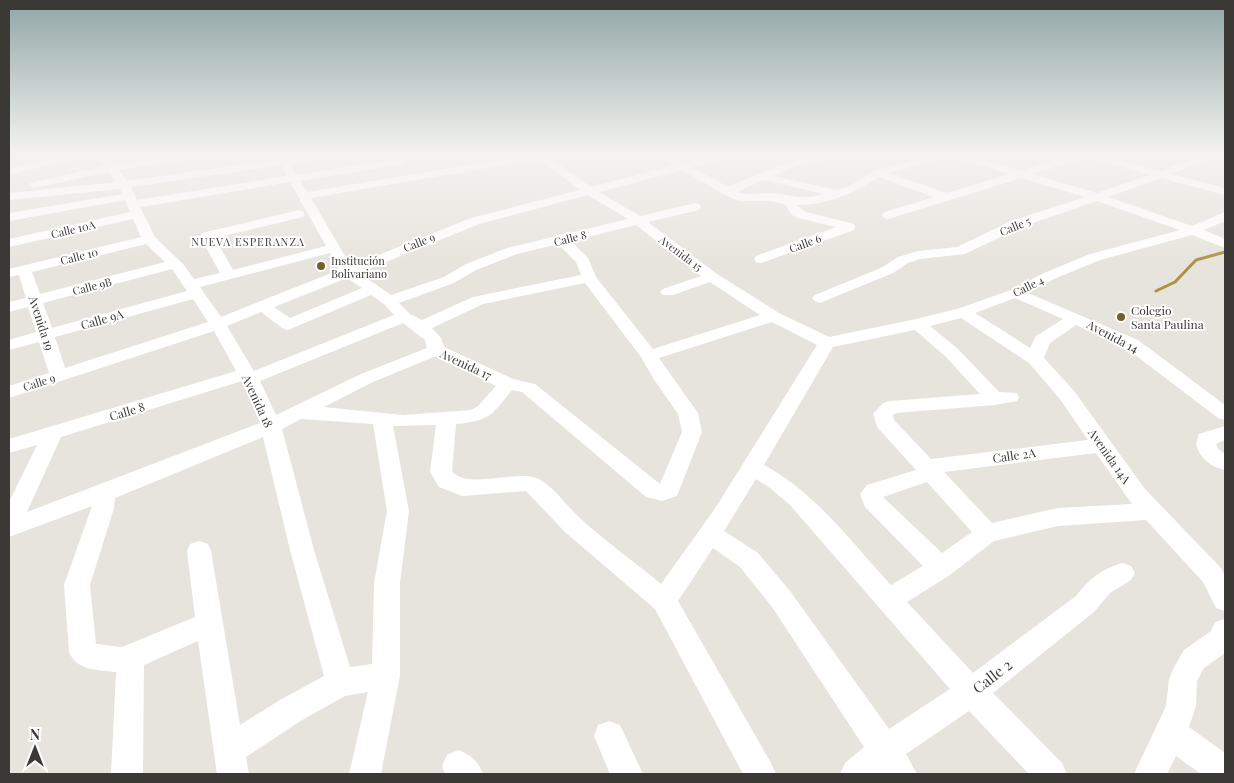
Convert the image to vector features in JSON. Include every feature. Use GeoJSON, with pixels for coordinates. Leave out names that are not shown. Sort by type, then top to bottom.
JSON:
{"type":"FeatureCollection","features":[{"type":"Feature","properties":{"kind":"street","name":"Avenida 18"},"geometry":{"type":"LineString","coordinates":[[125,192],[149,239],[174,264],[218,324],[248,377],[271,426],[302,550],[340,683]]}},
{"type":"Feature","properties":{"kind":"street"},"geometry":{"type":"LineString","coordinates":[[9,217],[131,200],[161,192]]}},
{"type":"Feature","properties":{"kind":"street","name":"Calle 10A"},"geometry":{"type":"LineString","coordinates":[[9,243],[131,200],[191,192]]}},
{"type":"Feature","properties":{"kind":"street","name":"Avenida 17"},"geometry":{"type":"LineString","coordinates":[[301,192],[347,271],[389,302],[404,317],[421,327],[433,338],[436,350],[508,384],[528,388],[654,491],[662,493],[669,490],[692,432],[688,412],[662,378],[649,356]]}},
{"type":"Feature","properties":{"kind":"street"},"geometry":{"type":"LineString","coordinates":[[304,196],[333,192]]}},
{"type":"Feature","properties":{"kind":"street","name":"Calle 9"},"geometry":{"type":"LineString","coordinates":[[9,392],[218,324],[475,221],[582,192]]}},
{"type":"Feature","properties":{"kind":"street","name":"Avenida 15"},"geometry":{"type":"LineString","coordinates":[[590,192],[638,221],[712,277],[773,316],[827,343]]}},
{"type":"Feature","properties":{"kind":"street"},"geometry":{"type":"LineString","coordinates":[[727,192],[743,198],[822,201],[844,192]]}},
{"type":"Feature","properties":{"kind":"street"},"geometry":{"type":"LineString","coordinates":[[826,192],[840,194]]}},
{"type":"Feature","properties":{"kind":"street"},"geometry":{"type":"LineString","coordinates":[[931,192],[946,197]]}},
{"type":"Feature","properties":{"kind":"street"},"geometry":{"type":"LineString","coordinates":[[888,215],[963,192]]}},
{"type":"Feature","properties":{"kind":"street"},"geometry":{"type":"LineString","coordinates":[[1075,192],[1225,244]]}},
{"type":"Feature","properties":{"kind":"street","name":"Calle 5"},"geometry":{"type":"LineString","coordinates":[[820,298],[888,270],[903,260],[918,255],[960,251],[1016,224],[1115,192]]}},
{"type":"Feature","properties":{"kind":"street"},"geometry":{"type":"LineString","coordinates":[[9,197],[131,200]]}},
{"type":"Feature","properties":{"kind":"street"},"geometry":{"type":"LineString","coordinates":[[731,208],[743,198]]}},
{"type":"Feature","properties":{"kind":"street","name":"Calle 6"},"geometry":{"type":"LineString","coordinates":[[762,259],[849,227],[802,215],[796,212],[789,201]]}},
{"type":"Feature","properties":{"kind":"street","name":"Calle 8"},"geometry":{"type":"LineString","coordinates":[[389,302],[449,280],[471,267],[512,251],[695,206]]}},
{"type":"Feature","properties":{"kind":"street"},"geometry":{"type":"LineString","coordinates":[[228,274],[207,236],[299,214]]}},
{"type":"Feature","properties":{"kind":"street","name":"Calle 4"},"geometry":{"type":"LineString","coordinates":[[827,343],[918,324],[963,312],[1016,293],[1049,276],[1095,257],[1192,231],[1225,216]]}},
{"type":"Feature","properties":{"kind":"street","name":"Calle 10"},"geometry":{"type":"LineString","coordinates":[[16,271],[149,239]]}},
{"type":"Feature","properties":{"kind":"street"},"geometry":{"type":"LineString","coordinates":[[562,240],[583,261],[589,278],[649,356],[773,316]]}},
{"type":"Feature","properties":{"kind":"street","name":"Calle 9A"},"geometry":{"type":"LineString","coordinates":[[9,345],[193,289],[228,274],[334,248]]}},
{"type":"Feature","properties":{"kind":"street","name":"Calle 8"},"geometry":{"type":"LineString","coordinates":[[449,280],[472,259]]}},
{"type":"Feature","properties":{"kind":"street","name":"Calle 9B"},"geometry":{"type":"LineString","coordinates":[[9,307],[174,264]]}},
{"type":"Feature","properties":{"kind":"street","name":"Avenida 19"},"geometry":{"type":"LineString","coordinates":[[16,271],[35,300],[59,376]]}},
{"type":"Feature","properties":{"kind":"street"},"geometry":{"type":"LineString","coordinates":[[668,292],[712,277]]}},
{"type":"Feature","properties":{"kind":"street"},"geometry":{"type":"LineString","coordinates":[[421,327],[478,300],[589,278]]}},
{"type":"Feature","properties":{"kind":"street"},"geometry":{"type":"LineString","coordinates":[[262,306],[288,325],[371,290]]}},
{"type":"Feature","properties":{"kind":"street","name":"Avenida 14"},"geometry":{"type":"LineString","coordinates":[[1016,293],[1132,344],[1224,412]]}},
{"type":"Feature","properties":{"kind":"street","name":"Avenida 14A"},"geometry":{"type":"LineString","coordinates":[[963,312],[1035,359],[1067,395],[1137,495],[1212,574],[1225,600]]}},
{"type":"Feature","properties":{"kind":"street","name":"Calle 8"},"geometry":{"type":"LineString","coordinates":[[9,446],[248,377],[404,317]]}},
{"type":"Feature","properties":{"kind":"street"},"geometry":{"type":"LineString","coordinates":[[1035,359],[1042,340],[1076,318]]}},
{"type":"Feature","properties":{"kind":"street"},"geometry":{"type":"LineString","coordinates":[[918,324],[1003,398],[890,407],[883,414],[884,422],[987,533]]}},
{"type":"Feature","properties":{"kind":"street"},"geometry":{"type":"LineString","coordinates":[[664,601],[710,534],[827,343]]}},
{"type":"Feature","properties":{"kind":"street"},"geometry":{"type":"LineString","coordinates":[[9,527],[104,493],[271,426],[367,378],[436,350]]}},
{"type":"Feature","properties":{"kind":"street"},"geometry":{"type":"LineString","coordinates":[[298,413],[338,414],[382,420],[447,419],[475,416],[485,410],[508,384]]}},
{"type":"Feature","properties":{"kind":"street"},"geometry":{"type":"LineString","coordinates":[[447,419],[441,472],[447,481],[462,488],[524,483],[533,485],[573,526],[664,601],[760,774]]}},
{"type":"Feature","properties":{"kind":"street"},"geometry":{"type":"LineString","coordinates":[[365,774],[386,675],[388,582],[398,510],[382,420]]}},
{"type":"Feature","properties":{"kind":"street"},"geometry":{"type":"LineString","coordinates":[[1225,432],[1206,439],[1205,446],[1209,452],[1225,463]]}},
{"type":"Feature","properties":{"kind":"street"},"geometry":{"type":"LineString","coordinates":[[9,527],[52,434]]}},
{"type":"Feature","properties":{"kind":"street","name":"Calle 2A"},"geometry":{"type":"LineString","coordinates":[[941,568],[873,501],[872,494],[875,491],[929,470],[1101,444]]}},
{"type":"Feature","properties":{"kind":"street"},"geometry":{"type":"LineString","coordinates":[[752,467],[778,482],[798,499],[971,692],[1051,774]]}},
{"type":"Feature","properties":{"kind":"street"},"geometry":{"type":"LineString","coordinates":[[104,493],[103,508],[77,585],[83,652],[89,656],[123,660],[129,663],[131,668],[127,774]]}},
{"type":"Feature","properties":{"kind":"street"},"geometry":{"type":"LineString","coordinates":[[890,600],[941,568],[987,533],[1058,516],[1152,511]]}},
{"type":"Feature","properties":{"kind":"street"},"geometry":{"type":"LineString","coordinates":[[710,534],[749,560],[781,599],[901,774]]}},
{"type":"Feature","properties":{"kind":"street"},"geometry":{"type":"LineString","coordinates":[[199,551],[232,762]]}},
{"type":"Feature","properties":{"kind":"street","name":"Calle 2"},"geometry":{"type":"LineString","coordinates":[[856,774],[884,751],[971,692],[1085,604],[1099,585],[1112,576],[1122,573]]}},
{"type":"Feature","properties":{"kind":"street"},"geometry":{"type":"LineString","coordinates":[[123,660],[209,623]]}},
{"type":"Feature","properties":{"kind":"street"},"geometry":{"type":"LineString","coordinates":[[1150,774],[1171,733],[1181,706],[1183,679],[1194,659],[1221,640],[1225,631]]}},
{"type":"Feature","properties":{"kind":"street"},"geometry":{"type":"LineString","coordinates":[[232,762],[292,710],[340,683],[386,675]]}},
{"type":"Feature","properties":{"kind":"street"},"geometry":{"type":"LineString","coordinates":[[1171,733],[1225,772]]}},
{"type":"Feature","properties":{"kind":"street"},"geometry":{"type":"LineString","coordinates":[[610,736],[627,774]]}},
{"type":"Feature","properties":{"kind":"waterway"},"geometry":{"type":"LineString","coordinates":[[1156,291],[1175,282],[1196,260],[1225,252]]}},
{"type":"Feature","properties":{"kind":"place","name":"Institución Bolivariano"},"geometry":{"type":"Point","coordinates":[321,266]}},
{"type":"Feature","properties":{"kind":"place","name":"Colegio Santa Paulina"},"geometry":{"type":"Point","coordinates":[1121,317]}},
{"type":"Feature","properties":{"kind":"district","name":"NUEVA ESPERANZA"},"geometry":{"type":"Point","coordinates":[248,241]}}]}
